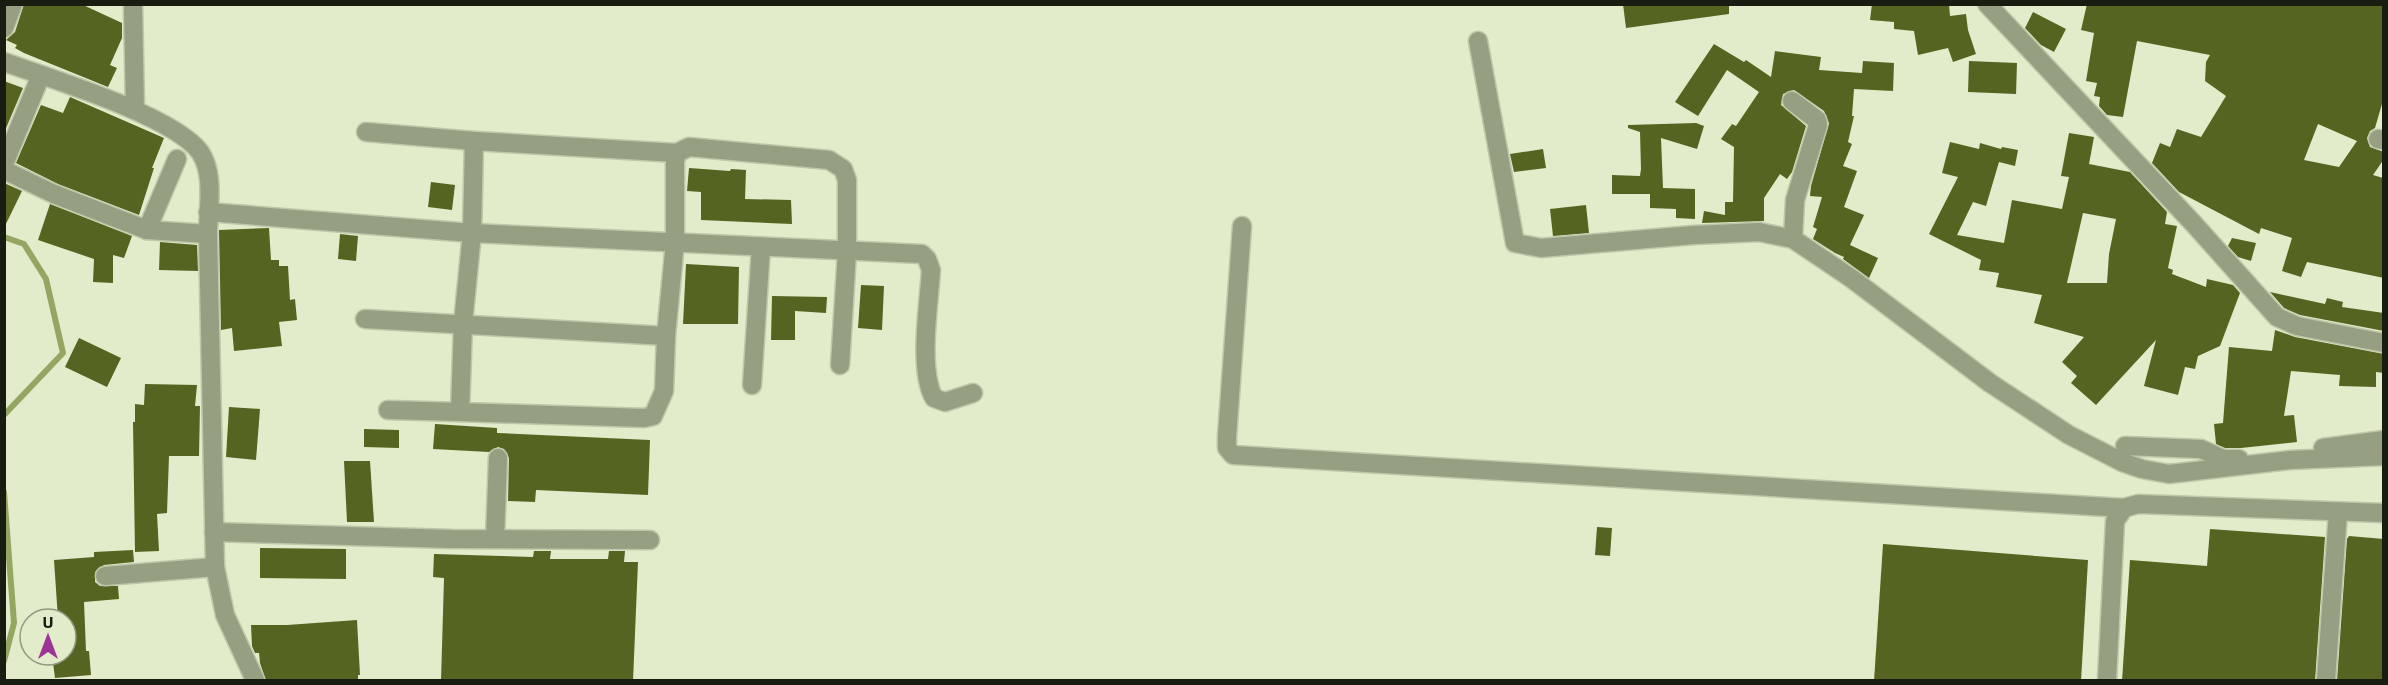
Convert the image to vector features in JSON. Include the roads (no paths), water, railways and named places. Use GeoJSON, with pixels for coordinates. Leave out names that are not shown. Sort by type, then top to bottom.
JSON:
{"type":"FeatureCollection","features":[{"type":"Feature","properties":{"kind":"street"},"geometry":{"type":"LineString","coordinates":[[4,28],[13,4]]}},
{"type":"Feature","properties":{"kind":"street"},"geometry":{"type":"LineString","coordinates":[[133,4],[135,110]]}},
{"type":"Feature","properties":{"kind":"street"},"geometry":{"type":"LineString","coordinates":[[1987,4],[2193,223],[2277,317],[2297,326],[2384,343]]}},
{"type":"Feature","properties":{"kind":"street"},"geometry":{"type":"LineString","coordinates":[[1478,41],[1515,243],[1541,248],[1759,232],[1793,239],[1851,278],[1990,383],[2069,435],[2122,462],[2142,469],[2169,474],[2290,460],[2384,456]]}},
{"type":"Feature","properties":{"kind":"street"},"geometry":{"type":"LineString","coordinates":[[4,62],[135,110],[182,135],[200,153],[207,171],[215,567],[225,615],[255,681]]}},
{"type":"Feature","properties":{"kind":"street"},"geometry":{"type":"LineString","coordinates":[[4,164],[41,75]]}},
{"type":"Feature","properties":{"kind":"street"},"geometry":{"type":"LineString","coordinates":[[1792,101],[1817,120],[1818,125],[1795,200],[1793,239]]}},
{"type":"Feature","properties":{"kind":"street"},"geometry":{"type":"LineString","coordinates":[[366,132],[677,153],[689,147],[829,160],[837,163],[843,169],[846,180],[848,252],[840,365]]}},
{"type":"Feature","properties":{"kind":"street"},"geometry":{"type":"LineString","coordinates":[[460,412],[463,323],[472,233],[474,141]]}},
{"type":"Feature","properties":{"kind":"street"},"geometry":{"type":"LineString","coordinates":[[388,410],[648,418],[654,412],[664,391],[666,336],[675,242],[675,160],[677,153]]}},
{"type":"Feature","properties":{"kind":"street"},"geometry":{"type":"LineString","coordinates":[[147,230],[177,159]]}},
{"type":"Feature","properties":{"kind":"street"},"geometry":{"type":"LineString","coordinates":[[4,170],[54,194],[147,230],[208,234]]}},
{"type":"Feature","properties":{"kind":"street"},"geometry":{"type":"LineString","coordinates":[[208,212],[472,233],[848,252],[916,253],[927,259],[931,270],[925,370],[929,390],[934,398],[945,402],[973,393]]}},
{"type":"Feature","properties":{"kind":"street"},"geometry":{"type":"LineString","coordinates":[[1242,226],[1227,437],[1227,448],[1233,455],[2124,508],[2138,504],[2384,513]]}},
{"type":"Feature","properties":{"kind":"street"},"geometry":{"type":"LineString","coordinates":[[752,384],[761,248]]}},
{"type":"Feature","properties":{"kind":"street"},"geometry":{"type":"LineString","coordinates":[[365,319],[666,336]]}},
{"type":"Feature","properties":{"kind":"street"},"geometry":{"type":"LineString","coordinates":[[2125,446],[2201,449],[2223,459],[2231,460],[2384,440]]}},
{"type":"Feature","properties":{"kind":"street"},"geometry":{"type":"LineString","coordinates":[[495,539],[498,458]]}},
{"type":"Feature","properties":{"kind":"street"},"geometry":{"type":"LineString","coordinates":[[2107,681],[2115,521],[2124,508]]}},
{"type":"Feature","properties":{"kind":"street"},"geometry":{"type":"LineString","coordinates":[[2326,681],[2338,512]]}},
{"type":"Feature","properties":{"kind":"street"},"geometry":{"type":"LineString","coordinates":[[214,532],[495,539],[650,540]]}},
{"type":"Feature","properties":{"kind":"street"},"geometry":{"type":"LineString","coordinates":[[105,576],[215,567]]}},
{"type":"Feature","properties":{"kind":"waterway"},"geometry":{"type":"LineString","coordinates":[[4,237],[24,244],[46,279],[63,353],[4,415]]}},
{"type":"Feature","properties":{"kind":"waterway"},"geometry":{"type":"LineString","coordinates":[[4,492],[14,623],[4,661]]}}]}
